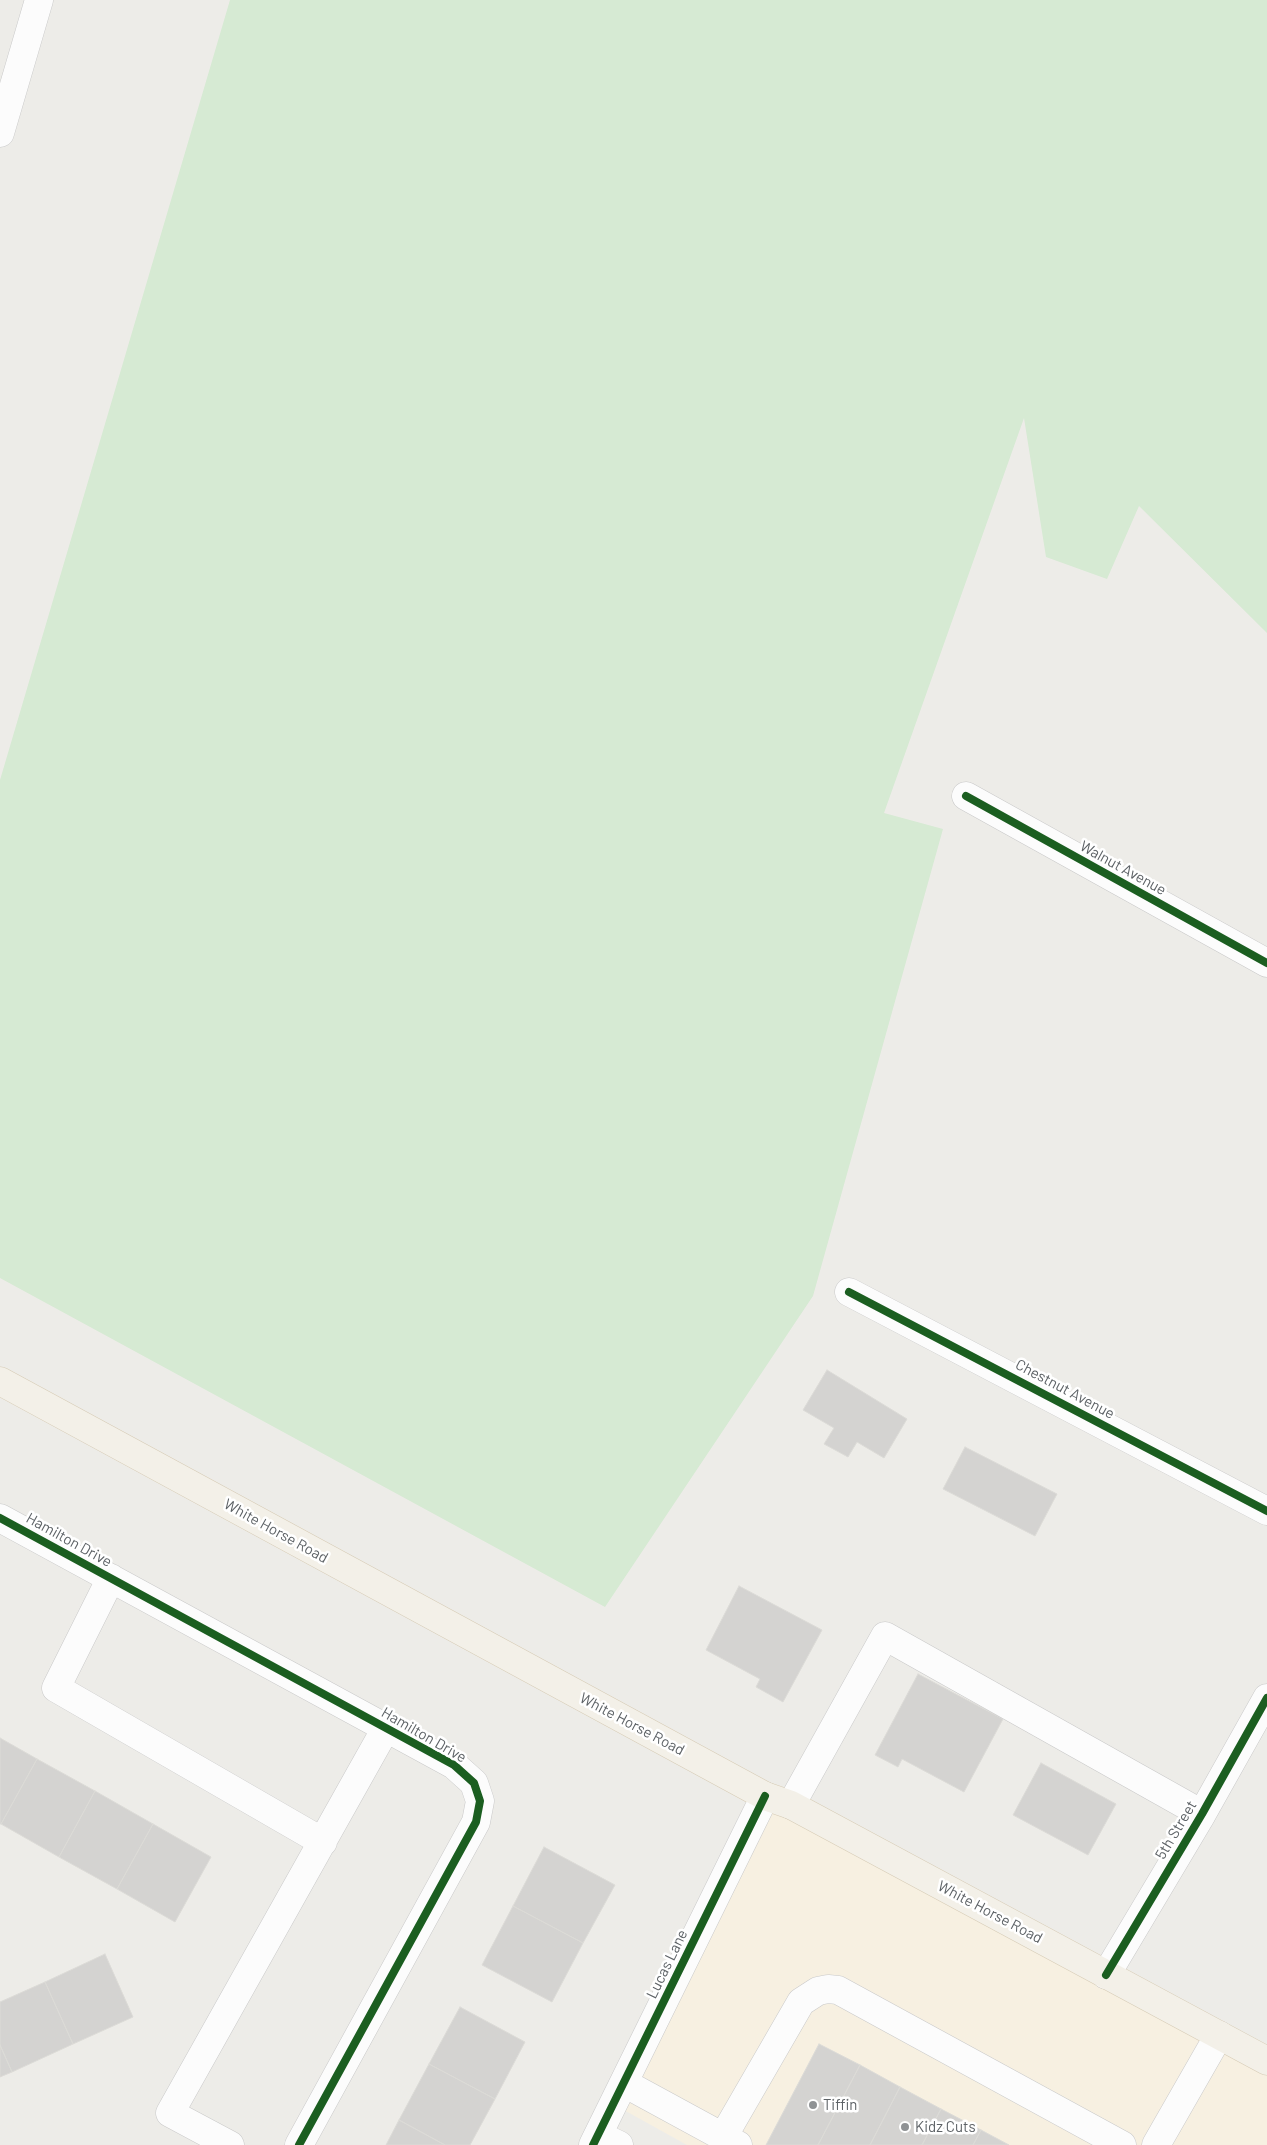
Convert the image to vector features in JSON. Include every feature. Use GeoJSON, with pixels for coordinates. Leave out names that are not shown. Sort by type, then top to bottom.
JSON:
{"type":"FeatureCollection","features":[{"type":"Feature","properties":{"kind":"main road","name":"White Horse Road"},"geometry":{"type":"LineString","coordinates":[[0,1381],[766,1796],[791,1805],[1267,2061]]}},
{"type":"Feature","properties":{"kind":"street"},"geometry":{"type":"LineString","coordinates":[[0,133],[39,0]]}},
{"type":"Feature","properties":{"kind":"street","name":"Walnut Avenue"},"geometry":{"type":"LineString","coordinates":[[966,796],[1267,963]]}},
{"type":"Feature","properties":{"kind":"street","name":"Chestnut Avenue"},"geometry":{"type":"LineString","coordinates":[[849,1292],[1267,1510]]}},
{"type":"Feature","properties":{"kind":"street","name":"Hamilton Drive"},"geometry":{"type":"LineString","coordinates":[[0,1518],[454,1765],[474,1783],[480,1801],[476,1822],[299,2145]]}},
{"type":"Feature","properties":{"kind":"street"},"geometry":{"type":"LineString","coordinates":[[111,1578],[56,1688],[323,1842]]}},
{"type":"Feature","properties":{"kind":"street"},"geometry":{"type":"LineString","coordinates":[[791,1805],[885,1636],[1202,1814]]}},
{"type":"Feature","properties":{"kind":"street","name":"5th Street"},"geometry":{"type":"LineString","coordinates":[[1106,1975],[1202,1814],[1267,1698]]}},
{"type":"Feature","properties":{"kind":"street"},"geometry":{"type":"LineString","coordinates":[[230,2145],[170,2113],[386,1728]]}},
{"type":"Feature","properties":{"kind":"street","name":"Lucas Lane"},"geometry":{"type":"LineString","coordinates":[[604,2142],[624,2083],[766,1796]]}},
{"type":"Feature","properties":{"kind":"street"},"geometry":{"type":"LineString","coordinates":[[624,2083],[730,2141],[801,2002],[818,1991],[838,1990],[1122,2145]]}},
{"type":"Feature","properties":{"kind":"street"},"geometry":{"type":"LineString","coordinates":[[1156,2145],[1219,2035]]}},
{"type":"Feature","properties":{"kind":"shaded area"},"geometry":{"type":"Polygon","coordinates":[[[765,1796],[1267,2061],[1267,2145],[687,2145],[613,2104],[765,1796]]]}},
{"type":"Feature","properties":{"kind":"green space"},"geometry":{"type":"Polygon","coordinates":[[[230,0],[1267,0],[1267,633],[1139,506],[1107,579],[1046,557],[1024,418],[884,813],[943,829],[813,1296],[605,1607],[0,1278],[0,780],[230,0]]]}},
{"type":"Feature","properties":{"kind":"building"},"geometry":{"type":"Polygon","coordinates":[[[827,1370],[907,1419],[884,1458],[857,1442],[848,1457],[824,1444],[834,1428],[803,1410],[827,1370]]]}},
{"type":"Feature","properties":{"kind":"building"},"geometry":{"type":"Polygon","coordinates":[[[965,1447],[1057,1494],[1035,1536],[943,1489],[965,1447]]]}},
{"type":"Feature","properties":{"kind":"building"},"geometry":{"type":"Polygon","coordinates":[[[739,1586],[822,1630],[783,1702],[756,1687],[760,1679],[706,1650],[739,1586]]]}},
{"type":"Feature","properties":{"kind":"building"},"geometry":{"type":"Polygon","coordinates":[[[918,1674],[1003,1719],[964,1792],[902,1759],[898,1767],[875,1755],[918,1674]]]}},
{"type":"Feature","properties":{"kind":"building"},"geometry":{"type":"Polygon","coordinates":[[[0,1738],[37,1759],[1,1824],[0,1824],[0,1738]]]}},
{"type":"Feature","properties":{"kind":"building"},"geometry":{"type":"Polygon","coordinates":[[[37,1759],[95,1791],[59,1857],[1,1824],[37,1759]]]}},
{"type":"Feature","properties":{"kind":"building"},"geometry":{"type":"Polygon","coordinates":[[[1041,1763],[1116,1804],[1088,1855],[1013,1815],[1041,1763]]]}},
{"type":"Feature","properties":{"kind":"building"},"geometry":{"type":"Polygon","coordinates":[[[95,1791],[153,1824],[117,1889],[59,1857],[95,1791]]]}},
{"type":"Feature","properties":{"kind":"building"},"geometry":{"type":"Polygon","coordinates":[[[153,1824],[211,1857],[175,1922],[117,1889],[153,1824]]]}},
{"type":"Feature","properties":{"kind":"building"},"geometry":{"type":"Polygon","coordinates":[[[544,1847],[615,1885],[583,1943],[513,1906],[544,1847]]]}},
{"type":"Feature","properties":{"kind":"building"},"geometry":{"type":"Polygon","coordinates":[[[513,1906],[583,1943],[552,2002],[482,1965],[513,1906]]]}},
{"type":"Feature","properties":{"kind":"building"},"geometry":{"type":"Polygon","coordinates":[[[105,1954],[133,2017],[73,2044],[45,1982],[105,1954]]]}},
{"type":"Feature","properties":{"kind":"building"},"geometry":{"type":"Polygon","coordinates":[[[45,1982],[73,2044],[12,2072],[0,2045],[0,2002],[45,1982]]]}},
{"type":"Feature","properties":{"kind":"building"},"geometry":{"type":"Polygon","coordinates":[[[460,2007],[525,2042],[495,2099],[429,2064],[460,2007]]]}},
{"type":"Feature","properties":{"kind":"building","name":"Tiffin"},"geometry":{"type":"Polygon","coordinates":[[[819,2044],[860,2065],[818,2145],[766,2145],[819,2044]]]}},
{"type":"Feature","properties":{"kind":"building"},"geometry":{"type":"Polygon","coordinates":[[[0,2045],[12,2072],[0,2077],[0,2045]]]}},
{"type":"Feature","properties":{"kind":"building"},"geometry":{"type":"Polygon","coordinates":[[[429,2064],[495,2099],[470,2145],[445,2145],[399,2120],[429,2064]]]}},
{"type":"Feature","properties":{"kind":"building"},"geometry":{"type":"Polygon","coordinates":[[[860,2065],[900,2087],[870,2145],[818,2145],[860,2065]]]}},
{"type":"Feature","properties":{"kind":"building","name":"Kidz Cuts"},"geometry":{"type":"Polygon","coordinates":[[[900,2087],[941,2109],[922,2145],[870,2145],[900,2087]]]}},
{"type":"Feature","properties":{"kind":"building"},"geometry":{"type":"Polygon","coordinates":[[[941,2109],[981,2130],[973,2145],[922,2145],[941,2109]]]}},
{"type":"Feature","properties":{"kind":"building"},"geometry":{"type":"Polygon","coordinates":[[[399,2120],[445,2145],[386,2145],[399,2120]]]}},
{"type":"Feature","properties":{"kind":"building"},"geometry":{"type":"Polygon","coordinates":[[[981,2130],[1009,2145],[973,2145],[981,2130]]]}},
{"type":"Feature","properties":{"kind":"cycle path"},"geometry":{"type":"LineString","coordinates":[[966,796],[1267,963]]}},
{"type":"Feature","properties":{"kind":"cycle path"},"geometry":{"type":"LineString","coordinates":[[849,1292],[1267,1511]]}},
{"type":"Feature","properties":{"kind":"cycle path"},"geometry":{"type":"LineString","coordinates":[[0,1518],[454,1765],[474,1783],[480,1801],[476,1822],[299,2145]]}},
{"type":"Feature","properties":{"kind":"cycle path"},"geometry":{"type":"LineString","coordinates":[[1106,1975],[1202,1814],[1267,1698]]}},
{"type":"Feature","properties":{"kind":"cycle path"},"geometry":{"type":"LineString","coordinates":[[593,2145],[765,1796]]}},
{"type":"Feature","properties":{"kind":"place","name":"Tiffin"},"geometry":{"type":"Point","coordinates":[813,2105]}},
{"type":"Feature","properties":{"kind":"place","name":"Kidz Cuts"},"geometry":{"type":"Point","coordinates":[905,2127]}}]}
